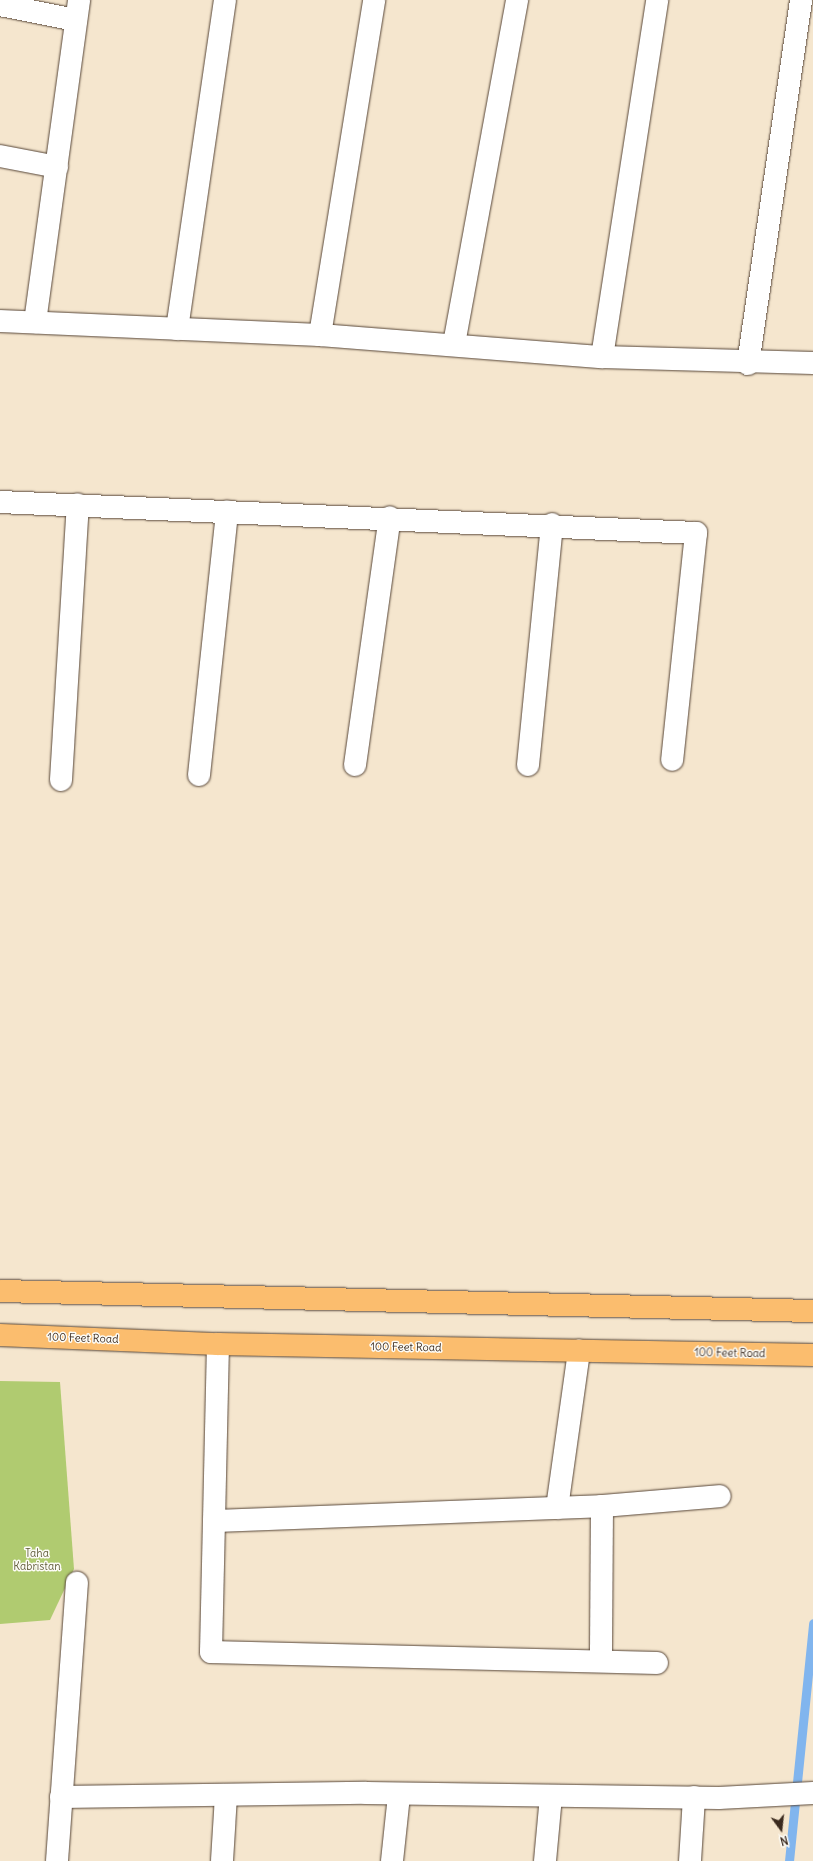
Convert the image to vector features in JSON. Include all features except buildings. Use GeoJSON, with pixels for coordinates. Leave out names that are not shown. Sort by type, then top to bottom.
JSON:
{"type":"FeatureCollection","features":[{"type":"Feature","properties":{"kind":"main road"},"geometry":{"type":"LineString","coordinates":[[0,1291],[813,1311]]}},
{"type":"Feature","properties":{"kind":"main road","name":"100 Feet Road"},"geometry":{"type":"LineString","coordinates":[[0,1335],[218,1344],[813,1355]]}},
{"type":"Feature","properties":{"kind":"street"},"geometry":{"type":"LineString","coordinates":[[177,329],[225,0]]}},
{"type":"Feature","properties":{"kind":"street"},"geometry":{"type":"LineString","coordinates":[[320,335],[374,0]]}},
{"type":"Feature","properties":{"kind":"street"},"geometry":{"type":"LineString","coordinates":[[454,344],[517,0]]}},
{"type":"Feature","properties":{"kind":"street"},"geometry":{"type":"LineString","coordinates":[[602,357],[657,0]]}},
{"type":"Feature","properties":{"kind":"street"},"geometry":{"type":"LineString","coordinates":[[748,364],[801,0]]}},
{"type":"Feature","properties":{"kind":"street"},"geometry":{"type":"LineString","coordinates":[[0,6],[78,10],[35,322]]}},
{"type":"Feature","properties":{"kind":"street"},"geometry":{"type":"LineString","coordinates":[[0,156],[57,167]]}},
{"type":"Feature","properties":{"kind":"street"},"geometry":{"type":"LineString","coordinates":[[0,320],[320,335],[454,344],[602,357],[748,364],[813,364]]}},
{"type":"Feature","properties":{"kind":"street"},"geometry":{"type":"LineString","coordinates":[[0,502],[690,530],[697,535],[672,760]]}},
{"type":"Feature","properties":{"kind":"street"},"geometry":{"type":"LineString","coordinates":[[61,780],[78,505]]}},
{"type":"Feature","properties":{"kind":"street"},"geometry":{"type":"LineString","coordinates":[[199,775],[227,511]]}},
{"type":"Feature","properties":{"kind":"street"},"geometry":{"type":"LineString","coordinates":[[355,765],[390,517]]}},
{"type":"Feature","properties":{"kind":"street"},"geometry":{"type":"LineString","coordinates":[[528,765],[552,524]]}},
{"type":"Feature","properties":{"kind":"street"},"geometry":{"type":"LineString","coordinates":[[218,1344],[210,1652],[657,1663]]}},
{"type":"Feature","properties":{"kind":"street"},"geometry":{"type":"LineString","coordinates":[[557,1508],[579,1350]]}},
{"type":"Feature","properties":{"kind":"street"},"geometry":{"type":"LineString","coordinates":[[214,1521],[602,1506],[720,1496]]}},
{"type":"Feature","properties":{"kind":"street"},"geometry":{"type":"LineString","coordinates":[[601,1662],[602,1506]]}},
{"type":"Feature","properties":{"kind":"street"},"geometry":{"type":"LineString","coordinates":[[57,1861],[77,1583]]}},
{"type":"Feature","properties":{"kind":"street"},"geometry":{"type":"LineString","coordinates":[[62,1797],[366,1793],[399,1796],[694,1797],[813,1793]]}},
{"type":"Feature","properties":{"kind":"street"},"geometry":{"type":"LineString","coordinates":[[222,1861],[226,1795]]}},
{"type":"Feature","properties":{"kind":"street"},"geometry":{"type":"LineString","coordinates":[[392,1861],[399,1796]]}},
{"type":"Feature","properties":{"kind":"street"},"geometry":{"type":"LineString","coordinates":[[546,1861],[551,1796]]}},
{"type":"Feature","properties":{"kind":"street"},"geometry":{"type":"LineString","coordinates":[[690,1861],[694,1797]]}},
{"type":"Feature","properties":{"kind":"green space","name":"Taha Kabristan"},"geometry":{"type":"Polygon","coordinates":[[[0,1381],[60,1382],[74,1569],[50,1620],[0,1624],[0,1381]]]}},
{"type":"Feature","properties":{"kind":"waterway"},"geometry":{"type":"LineString","coordinates":[[789,1861],[813,1623]]}}]}
